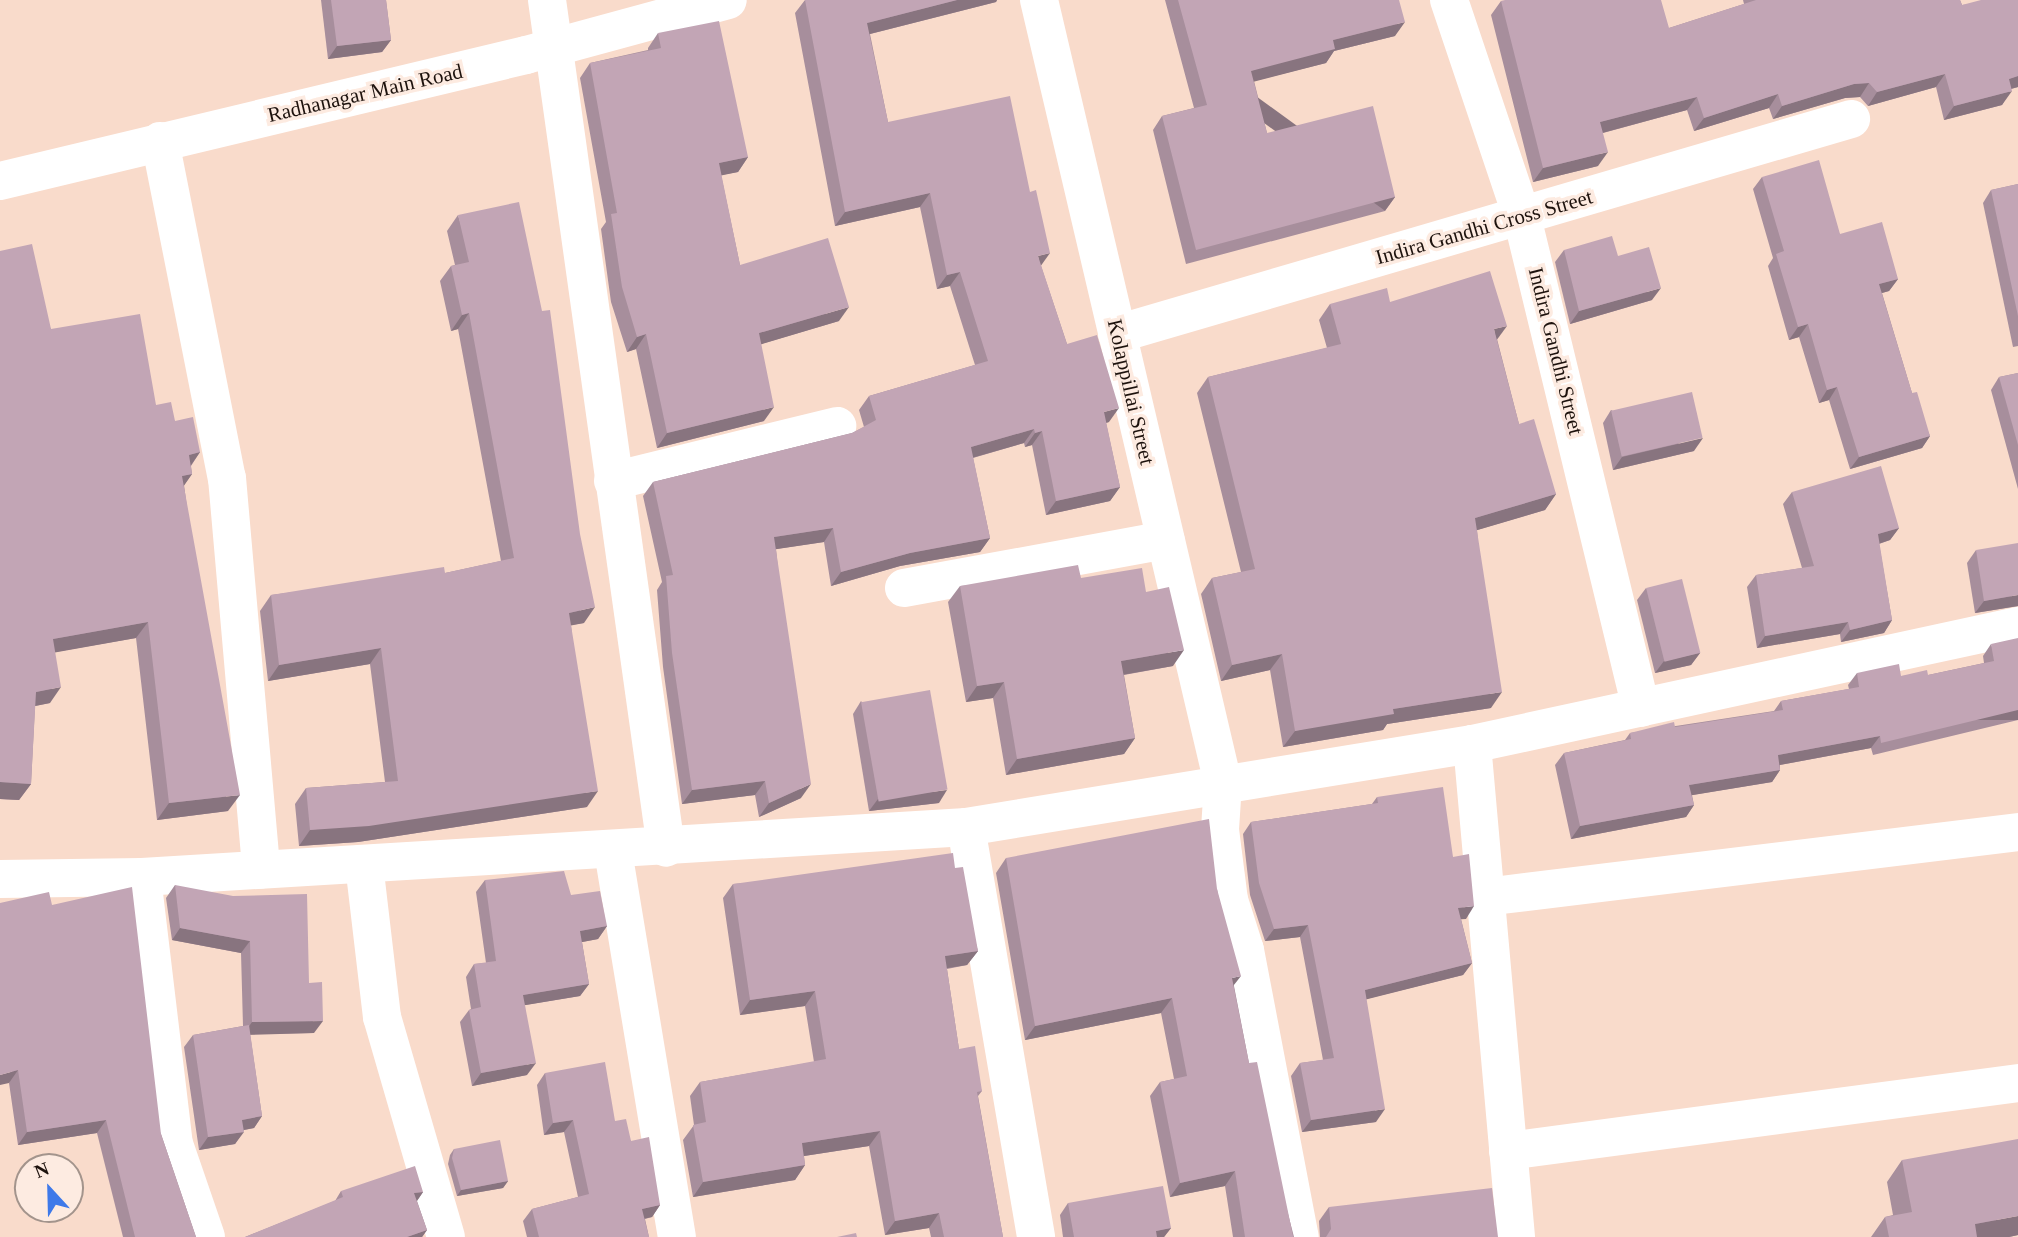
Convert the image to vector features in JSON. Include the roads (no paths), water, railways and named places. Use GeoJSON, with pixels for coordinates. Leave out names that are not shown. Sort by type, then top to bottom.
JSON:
{"type":"FeatureCollection","features":[{"type":"Feature","properties":{"kind":"street"},"geometry":{"type":"LineString","coordinates":[[547,0],[551,48],[666,848]]}},
{"type":"Feature","properties":{"kind":"street","name":"Radhanagar Main Road"},"geometry":{"type":"LineString","coordinates":[[0,181],[551,48],[728,0]]}},
{"type":"Feature","properties":{"kind":"street","name":"Kolappillai Street"},"geometry":{"type":"LineString","coordinates":[[1039,0],[1223,783],[1220,830],[1229,900],[1245,950],[1300,1237]]}},
{"type":"Feature","properties":{"kind":"street","name":"Indira Gandhi Street"},"geometry":{"type":"LineString","coordinates":[[1449,0],[1522,217],[1641,708]]}},
{"type":"Feature","properties":{"kind":"street","name":"Indira Gandhi Cross Street"},"geometry":{"type":"LineString","coordinates":[[1117,334],[1851,119]]}},
{"type":"Feature","properties":{"kind":"street"},"geometry":{"type":"LineString","coordinates":[[160,141],[227,478],[261,870]]}},
{"type":"Feature","properties":{"kind":"street"},"geometry":{"type":"LineString","coordinates":[[613,481],[837,426]]}},
{"type":"Feature","properties":{"kind":"street"},"geometry":{"type":"LineString","coordinates":[[904,588],[1166,540]]}},
{"type":"Feature","properties":{"kind":"street"},"geometry":{"type":"LineString","coordinates":[[0,879],[142,877],[666,848],[966,827],[1472,744],[2018,626]]}},
{"type":"Feature","properties":{"kind":"street"},"geometry":{"type":"LineString","coordinates":[[1472,744],[1516,1237]]}},
{"type":"Feature","properties":{"kind":"street"},"geometry":{"type":"LineString","coordinates":[[966,827],[1036,1237]]}},
{"type":"Feature","properties":{"kind":"street"},"geometry":{"type":"LineString","coordinates":[[1485,897],[2018,832]]}},
{"type":"Feature","properties":{"kind":"street"},"geometry":{"type":"LineString","coordinates":[[613,851],[677,1237]]}},
{"type":"Feature","properties":{"kind":"street"},"geometry":{"type":"LineString","coordinates":[[364,864],[382,1017],[446,1237]]}},
{"type":"Feature","properties":{"kind":"street"},"geometry":{"type":"LineString","coordinates":[[142,877],[174,1144],[205,1237]]}},
{"type":"Feature","properties":{"kind":"street"},"geometry":{"type":"LineString","coordinates":[[1508,1152],[2018,1083]]}}]}
